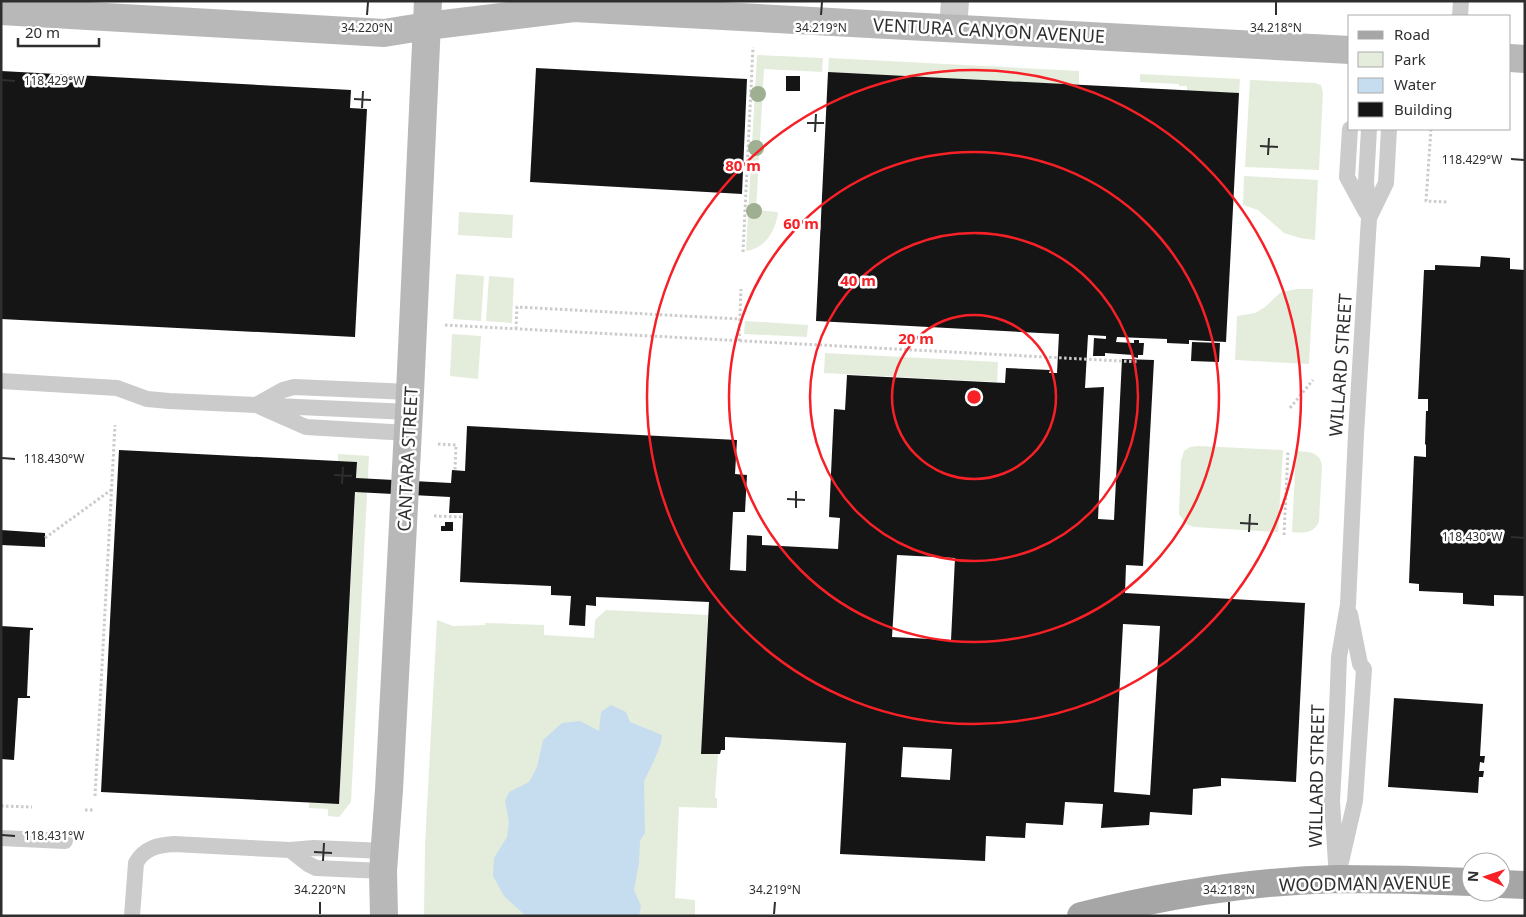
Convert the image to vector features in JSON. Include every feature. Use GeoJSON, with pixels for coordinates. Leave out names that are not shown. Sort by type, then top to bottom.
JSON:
{"type":"FeatureCollection","features":[{"type":"Feature","properties":{"kind":"main road","name":"WOODMAN AVENUE"},"geometry":{"type":"LineString","coordinates":[[1082,916],[1176,896],[1284,882],[1337,879],[1461,882]]}},
{"type":"Feature","properties":{"kind":"main road"},"geometry":{"type":"LineString","coordinates":[[1511,884],[1525,885]]}},
{"type":"Feature","properties":{"kind":"street","name":"VENTURA CANYON AVENUE"},"geometry":{"type":"LineString","coordinates":[[1,10],[384,33],[428,13],[574,8],[954,14],[1348,50]]}},
{"type":"Feature","properties":{"kind":"street","name":"CANTARA STREET"},"geometry":{"type":"LineString","coordinates":[[384,916],[384,861],[409,412],[428,13]]}},
{"type":"Feature","properties":{"kind":"street"},"geometry":{"type":"LineString","coordinates":[[1511,58],[1525,59]]}},
{"type":"Feature","properties":{"kind":"lane"},"geometry":{"type":"LineString","coordinates":[[1460,15],[1461,1]]}},
{"type":"Feature","properties":{"kind":"lane"},"geometry":{"type":"LineString","coordinates":[[1350,130],[1347,177],[1369,218]]}},
{"type":"Feature","properties":{"kind":"lane","name":"WILLARD STREET"},"geometry":{"type":"LineString","coordinates":[[1337,879],[1332,800],[1339,657],[1348,604],[1356,425],[1369,218],[1366,182],[1370,130]]}},
{"type":"Feature","properties":{"kind":"lane","name":"WILLARD STREET"},"geometry":{"type":"LineString","coordinates":[[1369,218],[1386,183],[1390,130]]}},
{"type":"Feature","properties":{"kind":"lane"},"geometry":{"type":"LineString","coordinates":[[1,381],[117,388],[136,396],[158,400],[256,405],[306,427],[409,412]]}},
{"type":"Feature","properties":{"kind":"lane"},"geometry":{"type":"LineString","coordinates":[[256,405],[283,390],[294,387],[409,412]]}},
{"type":"Feature","properties":{"kind":"lane","name":"WILLARD STREET"},"geometry":{"type":"LineString","coordinates":[[1337,879],[1356,801],[1364,669],[1360,664],[1348,604]]}},
{"type":"Feature","properties":{"kind":"lane"},"geometry":{"type":"LineString","coordinates":[[1,838],[65,841]]}},
{"type":"Feature","properties":{"kind":"lane"},"geometry":{"type":"LineString","coordinates":[[132,916],[134,869],[140,856],[147,849],[164,845],[290,850],[314,848],[384,861]]}},
{"type":"Feature","properties":{"kind":"path"},"geometry":{"type":"LineString","coordinates":[[743,252],[753,47]]}},
{"type":"Feature","properties":{"kind":"path"},"geometry":{"type":"LineString","coordinates":[[1431,130],[1426,201],[1447,202]]}},
{"type":"Feature","properties":{"kind":"path"},"geometry":{"type":"LineString","coordinates":[[739,341],[741,289]]}},
{"type":"Feature","properties":{"kind":"path"},"geometry":{"type":"LineString","coordinates":[[516,329],[517,307],[740,320]]}},
{"type":"Feature","properties":{"kind":"path"},"geometry":{"type":"LineString","coordinates":[[445,325],[1140,362]]}},
{"type":"Feature","properties":{"kind":"path"},"geometry":{"type":"LineString","coordinates":[[1290,408],[1314,380]]}},
{"type":"Feature","properties":{"kind":"path"},"geometry":{"type":"LineString","coordinates":[[95,796],[115,425]]}},
{"type":"Feature","properties":{"kind":"path"},"geometry":{"type":"LineString","coordinates":[[438,444],[456,445],[455,470]]}},
{"type":"Feature","properties":{"kind":"path"},"geometry":{"type":"LineString","coordinates":[[1284,535],[1288,451]]}},
{"type":"Feature","properties":{"kind":"path"},"geometry":{"type":"LineString","coordinates":[[45,538],[112,490]]}},
{"type":"Feature","properties":{"kind":"path"},"geometry":{"type":"LineString","coordinates":[[434,516],[453,515],[463,517]]}},
{"type":"Feature","properties":{"kind":"path"},"geometry":{"type":"LineString","coordinates":[[1,806],[32,807]]}},
{"type":"Feature","properties":{"kind":"path"},"geometry":{"type":"LineString","coordinates":[[85,810],[94,810]]}},
{"type":"Feature","properties":{"kind":"green space"},"geometry":{"type":"Polygon","coordinates":[[[757,55],[823,58],[822,72],[764,69],[756,210],[777,212],[778,214],[772,233],[764,243],[753,250],[746,251],[757,55]]]}},
{"type":"Feature","properties":{"kind":"green space"},"geometry":{"type":"Polygon","coordinates":[[[829,58],[1079,71],[1079,85],[828,72],[829,58]]]}},
{"type":"Feature","properties":{"kind":"green space"},"geometry":{"type":"Polygon","coordinates":[[[1140,74],[1240,79],[1239,93],[1187,91],[1187,86],[1179,86],[1179,84],[1140,82],[1140,74]]]}},
{"type":"Feature","properties":{"kind":"green space"},"geometry":{"type":"Polygon","coordinates":[[[1250,80],[1315,83],[1321,85],[1323,93],[1319,170],[1245,167],[1250,80]]]}},
{"type":"Feature","properties":{"kind":"green space"},"geometry":{"type":"Polygon","coordinates":[[[1244,176],[1318,180],[1315,240],[1284,233],[1258,210],[1243,205],[1244,176]]]}},
{"type":"Feature","properties":{"kind":"green space"},"geometry":{"type":"Polygon","coordinates":[[[459,212],[513,215],[512,238],[458,235],[459,212]]]}},
{"type":"Feature","properties":{"kind":"green space"},"geometry":{"type":"Polygon","coordinates":[[[456,274],[484,276],[481,321],[453,319],[456,274]]]}},
{"type":"Feature","properties":{"kind":"green space"},"geometry":{"type":"Polygon","coordinates":[[[489,276],[514,278],[512,323],[486,321],[489,276]]]}},
{"type":"Feature","properties":{"kind":"green space"},"geometry":{"type":"Polygon","coordinates":[[[1313,289],[1309,364],[1235,360],[1237,316],[1255,313],[1265,307],[1281,292],[1313,289]]]}},
{"type":"Feature","properties":{"kind":"green space"},"geometry":{"type":"Polygon","coordinates":[[[745,321],[808,325],[807,337],[744,334],[745,321]]]}},
{"type":"Feature","properties":{"kind":"green space"},"geometry":{"type":"Polygon","coordinates":[[[452,334],[481,336],[478,379],[450,376],[452,334]]]}},
{"type":"Feature","properties":{"kind":"green space"},"geometry":{"type":"Polygon","coordinates":[[[825,353],[998,362],[997,382],[824,373],[825,353]]]}},
{"type":"Feature","properties":{"kind":"green space"},"geometry":{"type":"Polygon","coordinates":[[[1190,447],[1283,450],[1278,532],[1194,527],[1186,524],[1179,514],[1181,461],[1184,451],[1190,447]]]}},
{"type":"Feature","properties":{"kind":"green space"},"geometry":{"type":"Polygon","coordinates":[[[1296,451],[1309,452],[1316,455],[1321,460],[1322,465],[1319,522],[1311,531],[1304,532],[1292,532],[1296,451]]]}},
{"type":"Feature","properties":{"kind":"green space"},"geometry":{"type":"Polygon","coordinates":[[[338,454],[369,456],[351,802],[339,817],[328,816],[328,809],[309,808],[309,803],[339,804],[357,462],[338,461],[338,454]]]}},
{"type":"Feature","properties":{"kind":"green space"},"geometry":{"type":"Polygon","coordinates":[[[606,610],[708,615],[701,754],[718,754],[715,798],[717,798],[717,808],[679,807],[675,898],[695,900],[695,916],[424,916],[425,845],[437,620],[453,626],[485,625],[485,623],[544,625],[544,635],[594,638],[595,620],[606,610]]]}},
{"type":"Feature","properties":{"kind":"water"},"geometry":{"type":"Polygon","coordinates":[[[611,705],[626,712],[630,722],[662,735],[654,761],[644,781],[645,833],[640,841],[639,863],[634,890],[641,906],[639,916],[526,916],[504,896],[493,876],[494,858],[507,837],[509,822],[505,801],[509,792],[529,782],[537,767],[543,740],[562,723],[580,721],[599,731],[601,712],[611,705]]]}},
{"type":"Feature","properties":{"kind":"building"},"geometry":{"type":"Polygon","coordinates":[[[536,68],[747,79],[742,194],[530,182],[536,68]]]}},
{"type":"Feature","properties":{"kind":"building"},"geometry":{"type":"Polygon","coordinates":[[[1,71],[351,90],[350,108],[367,109],[355,337],[1,319],[1,71]]]}},
{"type":"Feature","properties":{"kind":"building"},"geometry":{"type":"Polygon","coordinates":[[[828,72],[1239,93],[1226,342],[1189,340],[1189,344],[1167,343],[1167,339],[1117,337],[1116,342],[1134,343],[1134,340],[1139,340],[1139,343],[1144,343],[1143,355],[1138,355],[1138,358],[1133,357],[1133,355],[1105,353],[1105,356],[1093,356],[1094,338],[1106,339],[1106,336],[1088,335],[1085,388],[1104,387],[1098,519],[1114,520],[1122,359],[1154,360],[1143,566],[1126,565],[1125,593],[1305,603],[1296,782],[1221,778],[1221,786],[1193,789],[1192,815],[1150,812],[1149,825],[1101,828],[1103,804],[1065,802],[1063,825],[1026,823],[1025,838],[986,836],[985,861],[840,854],[846,743],[725,737],[725,750],[721,750],[720,754],[701,754],[709,602],[596,597],[596,606],[586,605],[585,626],[569,625],[571,596],[551,595],[551,586],[460,582],[463,513],[449,513],[450,497],[355,492],[339,804],[101,792],[119,450],[357,462],[356,478],[451,483],[452,470],[465,471],[467,426],[737,440],[735,474],[747,475],[745,512],[733,512],[730,570],[746,571],[747,535],[762,536],[762,545],[838,549],[840,518],[829,517],[834,409],[845,410],[847,375],[1005,383],[1006,368],[1050,370],[1049,373],[1057,373],[1059,334],[816,321],[828,72]],[[897,555],[892,637],[951,640],[955,558],[897,555]],[[1123,624],[1114,792],[1150,795],[1160,626],[1123,624]],[[903,747],[901,777],[950,780],[952,749],[903,747]]]}},
{"type":"Feature","properties":{"kind":"building"},"geometry":{"type":"Polygon","coordinates":[[[786,76],[800,76],[800,91],[786,91],[786,76]]]}},
{"type":"Feature","properties":{"kind":"building"},"geometry":{"type":"Polygon","coordinates":[[[1481,256],[1510,258],[1510,269],[1525,270],[1525,596],[1494,595],[1494,606],[1463,604],[1463,593],[1419,591],[1419,584],[1409,583],[1414,456],[1426,457],[1426,411],[1428,411],[1428,399],[1418,399],[1424,270],[1435,270],[1435,265],[1480,267],[1481,256]]]}},
{"type":"Feature","properties":{"kind":"building"},"geometry":{"type":"Polygon","coordinates":[[[1192,342],[1220,343],[1219,362],[1191,361],[1192,342]]]}},
{"type":"Feature","properties":{"kind":"building"},"geometry":{"type":"Polygon","coordinates":[[[445,522],[453,522],[453,531],[441,531],[441,526],[445,526],[445,522]]]}},
{"type":"Feature","properties":{"kind":"building"},"geometry":{"type":"Polygon","coordinates":[[[1,530],[45,533],[45,547],[1,545],[1,530]]]}},
{"type":"Feature","properties":{"kind":"building"},"geometry":{"type":"Polygon","coordinates":[[[1,626],[33,628],[33,630],[30,630],[27,696],[30,696],[30,698],[18,698],[14,760],[1,759],[1,626]]]}},
{"type":"Feature","properties":{"kind":"building"},"geometry":{"type":"Polygon","coordinates":[[[1394,698],[1483,704],[1480,756],[1485,756],[1484,763],[1480,762],[1479,771],[1484,771],[1483,777],[1479,777],[1478,793],[1388,787],[1394,698]]]}}]}
